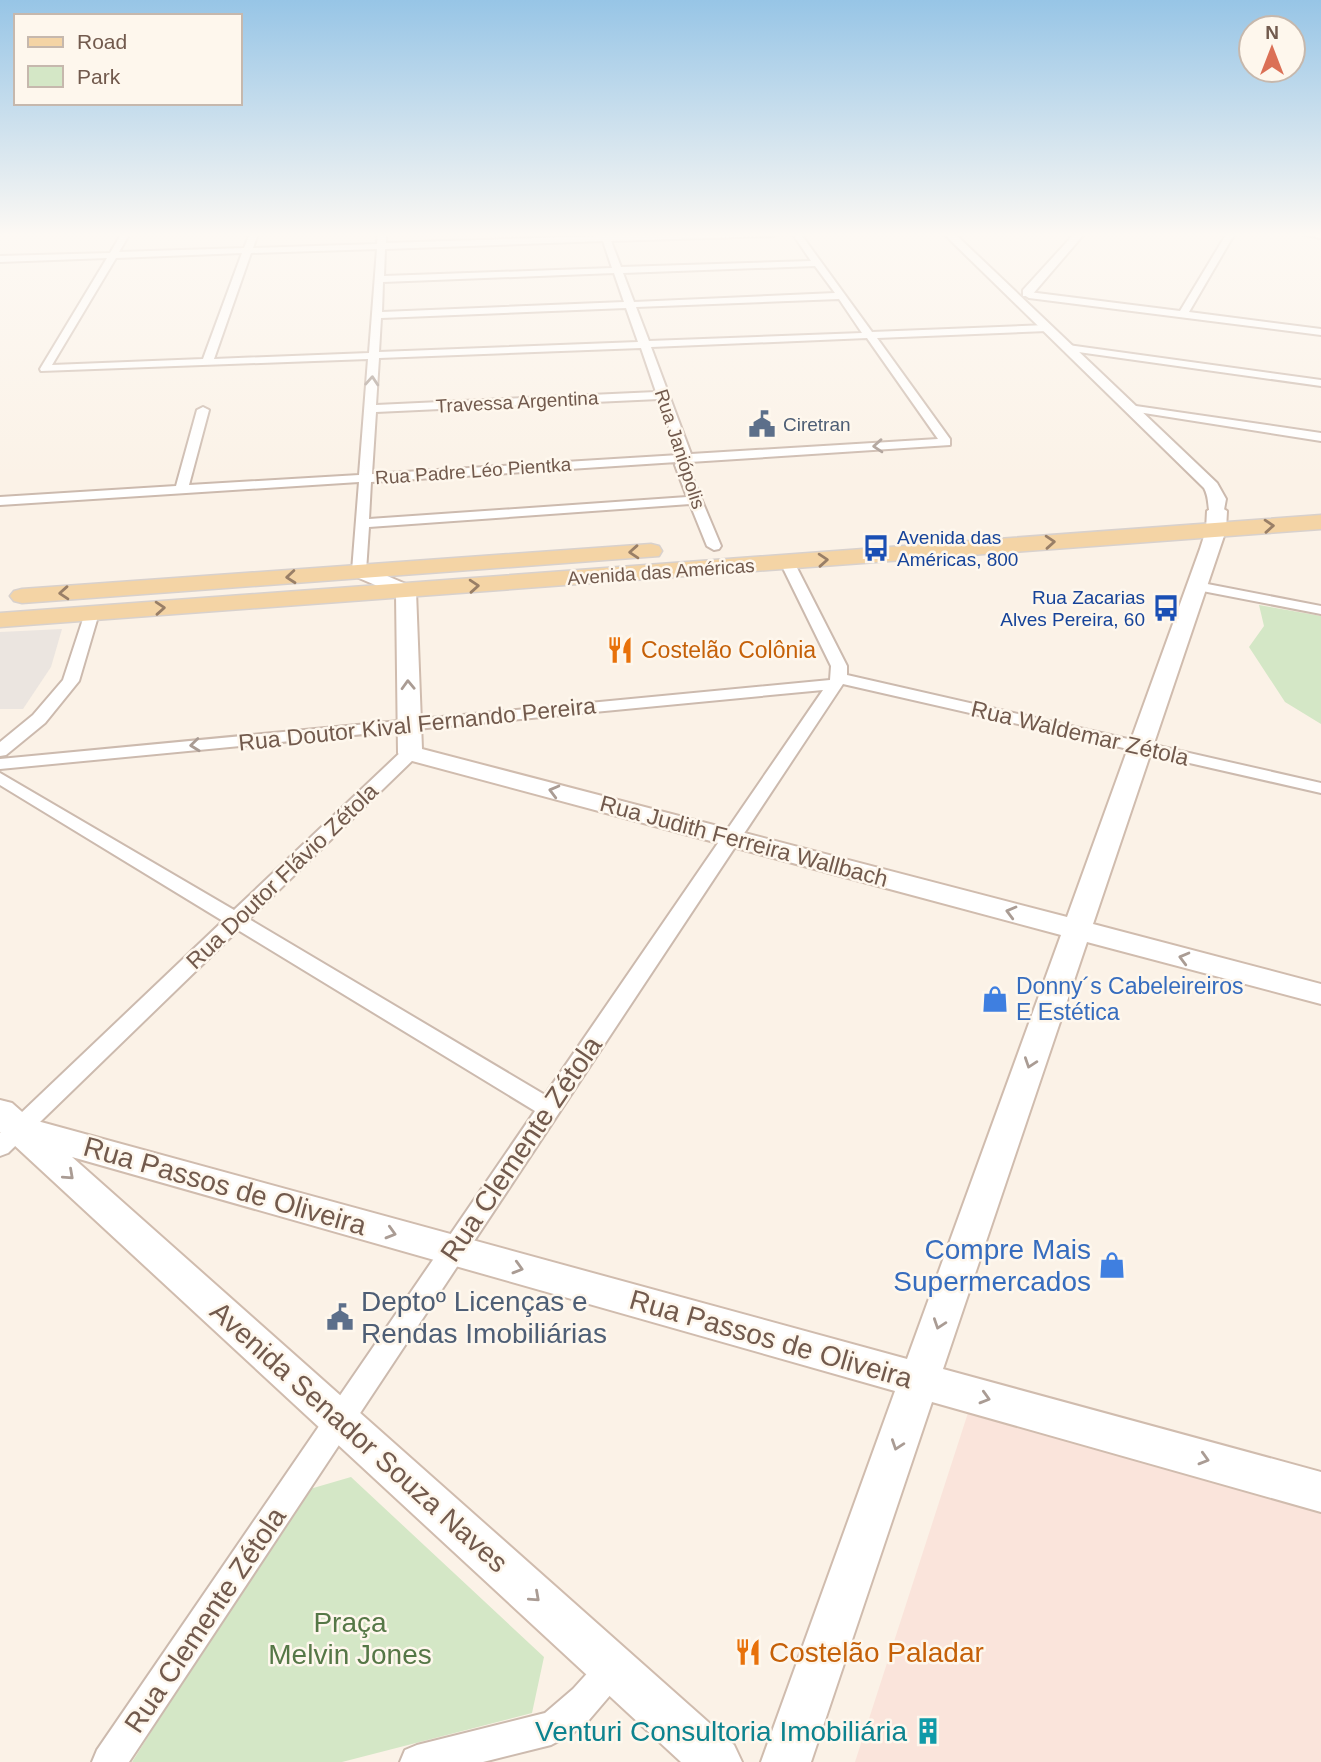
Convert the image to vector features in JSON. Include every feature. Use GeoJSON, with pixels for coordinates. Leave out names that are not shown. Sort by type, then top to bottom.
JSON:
{"type":"FeatureCollection","features":[{"type":"Feature","properties":{"kind":"main road","name":"Avenida das Américas"},"geometry":{"type":"LineString","coordinates":[[0,620],[787,562],[1217,520],[1321,503]]}},
{"type":"Feature","properties":{"kind":"main road","name":"Avenida das Américas"},"geometry":{"type":"LineString","coordinates":[[0,598],[713,546],[1217,520],[1321,522]]}},
{"type":"Feature","properties":{"kind":"main road"},"geometry":{"type":"LineString","coordinates":[[786,1762],[1197,586],[1217,520]]}},
{"type":"Feature","properties":{"kind":"main road"},"geometry":{"type":"LineString","coordinates":[[359,571],[406,591],[410,753]]}},
{"type":"Feature","properties":{"kind":"main road","name":"Rua Judith Ferreira Wallbach"},"geometry":{"type":"LineString","coordinates":[[410,753],[1321,994]]}},
{"type":"Feature","properties":{"kind":"main road","name":"Rua Passos de Oliveira"},"geometry":{"type":"LineString","coordinates":[[6,1129],[1321,1492]]}},
{"type":"Feature","properties":{"kind":"main road","name":"Avenida Senador Souza Naves"},"geometry":{"type":"LineString","coordinates":[[6,1129],[339,1419],[717,1762]]}},
{"type":"Feature","properties":{"kind":"street"},"geometry":{"type":"LineString","coordinates":[[77,315],[45,369],[1047,328]]}},
{"type":"Feature","properties":{"kind":"street"},"geometry":{"type":"LineString","coordinates":[[208,363],[224,315]]}},
{"type":"Feature","properties":{"kind":"street"},"geometry":{"type":"LineString","coordinates":[[359,571],[377,315]]}},
{"type":"Feature","properties":{"kind":"street","name":"Rua Janiópolis"},"geometry":{"type":"LineString","coordinates":[[634,315],[686,458],[681,465],[713,546]]}},
{"type":"Feature","properties":{"kind":"street"},"geometry":{"type":"LineString","coordinates":[[856,315],[870,335]]}},
{"type":"Feature","properties":{"kind":"street"},"geometry":{"type":"LineString","coordinates":[[1036,315],[1211,486],[1218,499],[1217,520]]}},
{"type":"Feature","properties":{"kind":"street"},"geometry":{"type":"LineString","coordinates":[[1185,315],[1321,332]]}},
{"type":"Feature","properties":{"kind":"street","name":"Rua Padre Léo Pientka"},"geometry":{"type":"LineString","coordinates":[[0,501],[946,442],[870,335]]}},
{"type":"Feature","properties":{"kind":"street"},"geometry":{"type":"LineString","coordinates":[[1068,348],[1321,383]]}},
{"type":"Feature","properties":{"kind":"street","name":"Travessa Argentina"},"geometry":{"type":"LineString","coordinates":[[370,409],[663,395]]}},
{"type":"Feature","properties":{"kind":"street"},"geometry":{"type":"LineString","coordinates":[[1129,408],[1321,437]]}},
{"type":"Feature","properties":{"kind":"street"},"geometry":{"type":"LineString","coordinates":[[182,489],[203,410]]}},
{"type":"Feature","properties":{"kind":"street"},"geometry":{"type":"LineString","coordinates":[[362,523],[695,500]]}},
{"type":"Feature","properties":{"kind":"street"},"geometry":{"type":"LineString","coordinates":[[787,562],[839,666],[836,681]]}},
{"type":"Feature","properties":{"kind":"street"},"geometry":{"type":"LineString","coordinates":[[1197,586],[1321,610]]}},
{"type":"Feature","properties":{"kind":"street"},"geometry":{"type":"LineString","coordinates":[[0,751],[39,719],[71,681],[92,613]]}},
{"type":"Feature","properties":{"kind":"street","name":"Rua Doutor Kival Fernando Pereira"},"geometry":{"type":"LineString","coordinates":[[0,764],[836,681]]}},
{"type":"Feature","properties":{"kind":"street","name":"Rua Waldemar Zétola"},"geometry":{"type":"LineString","coordinates":[[836,681],[1321,788]]}},
{"type":"Feature","properties":{"kind":"street","name":"Rua Clemente Zétola"},"geometry":{"type":"LineString","coordinates":[[109,1762],[836,681]]}},
{"type":"Feature","properties":{"kind":"street","name":"Rua Doutor Flávio Zétola"},"geometry":{"type":"LineString","coordinates":[[6,1129],[236,920],[410,753]]}},
{"type":"Feature","properties":{"kind":"street"},"geometry":{"type":"LineString","coordinates":[[0,778],[548,1108]]}},
{"type":"Feature","properties":{"kind":"street"},"geometry":{"type":"LineString","coordinates":[[417,1762],[551,1728],[570,1718],[614,1668]]}},
{"type":"Feature","properties":{"kind":"shaded area"},"geometry":{"type":"Polygon","coordinates":[[[62,629],[51,667],[23,709],[0,709],[0,632],[62,629]]]}},
{"type":"Feature","properties":{"kind":"shaded area"},"geometry":{"type":"Polygon","coordinates":[[[977,1385],[1321,1478],[1321,1762],[855,1762],[977,1385]]]}},
{"type":"Feature","properties":{"kind":"green space"},"geometry":{"type":"Polygon","coordinates":[[[1259,605],[1321,616],[1321,724],[1285,702],[1249,647],[1264,626],[1259,605]]]}},
{"type":"Feature","properties":{"kind":"green space","name":"Praça Melvin Jones"},"geometry":{"type":"Polygon","coordinates":[[[351,1477],[544,1657],[532,1713],[342,1762],[132,1762],[303,1491],[351,1477]]]}},
{"type":"Feature","properties":{"kind":"place","name":"Ciretran"},"geometry":{"type":"Point","coordinates":[762,424]}},
{"type":"Feature","properties":{"kind":"place","name":"Avenida das Américas, 800"},"geometry":{"type":"Point","coordinates":[876,548]}},
{"type":"Feature","properties":{"kind":"place","name":"Rua Zacarias Alves Pereira, 60"},"geometry":{"type":"Point","coordinates":[1166,608]}},
{"type":"Feature","properties":{"kind":"place","name":"Costelão Colônia"},"geometry":{"type":"Point","coordinates":[620,650]}},
{"type":"Feature","properties":{"kind":"place","name":"Donny´s Cabeleireiros E Estética"},"geometry":{"type":"Point","coordinates":[995,999]}},
{"type":"Feature","properties":{"kind":"place","name":"Compre Mais Supermercados"},"geometry":{"type":"Point","coordinates":[1112,1265]}},
{"type":"Feature","properties":{"kind":"place","name":"Deptoº Licenças e Rendas Imobiliárias"},"geometry":{"type":"Point","coordinates":[340,1317]}},
{"type":"Feature","properties":{"kind":"place","name":"Costelão Paladar"},"geometry":{"type":"Point","coordinates":[748,1652]}},
{"type":"Feature","properties":{"kind":"place","name":"Venturi Consultoria Imobiliária"},"geometry":{"type":"Point","coordinates":[928,1731]}}]}
